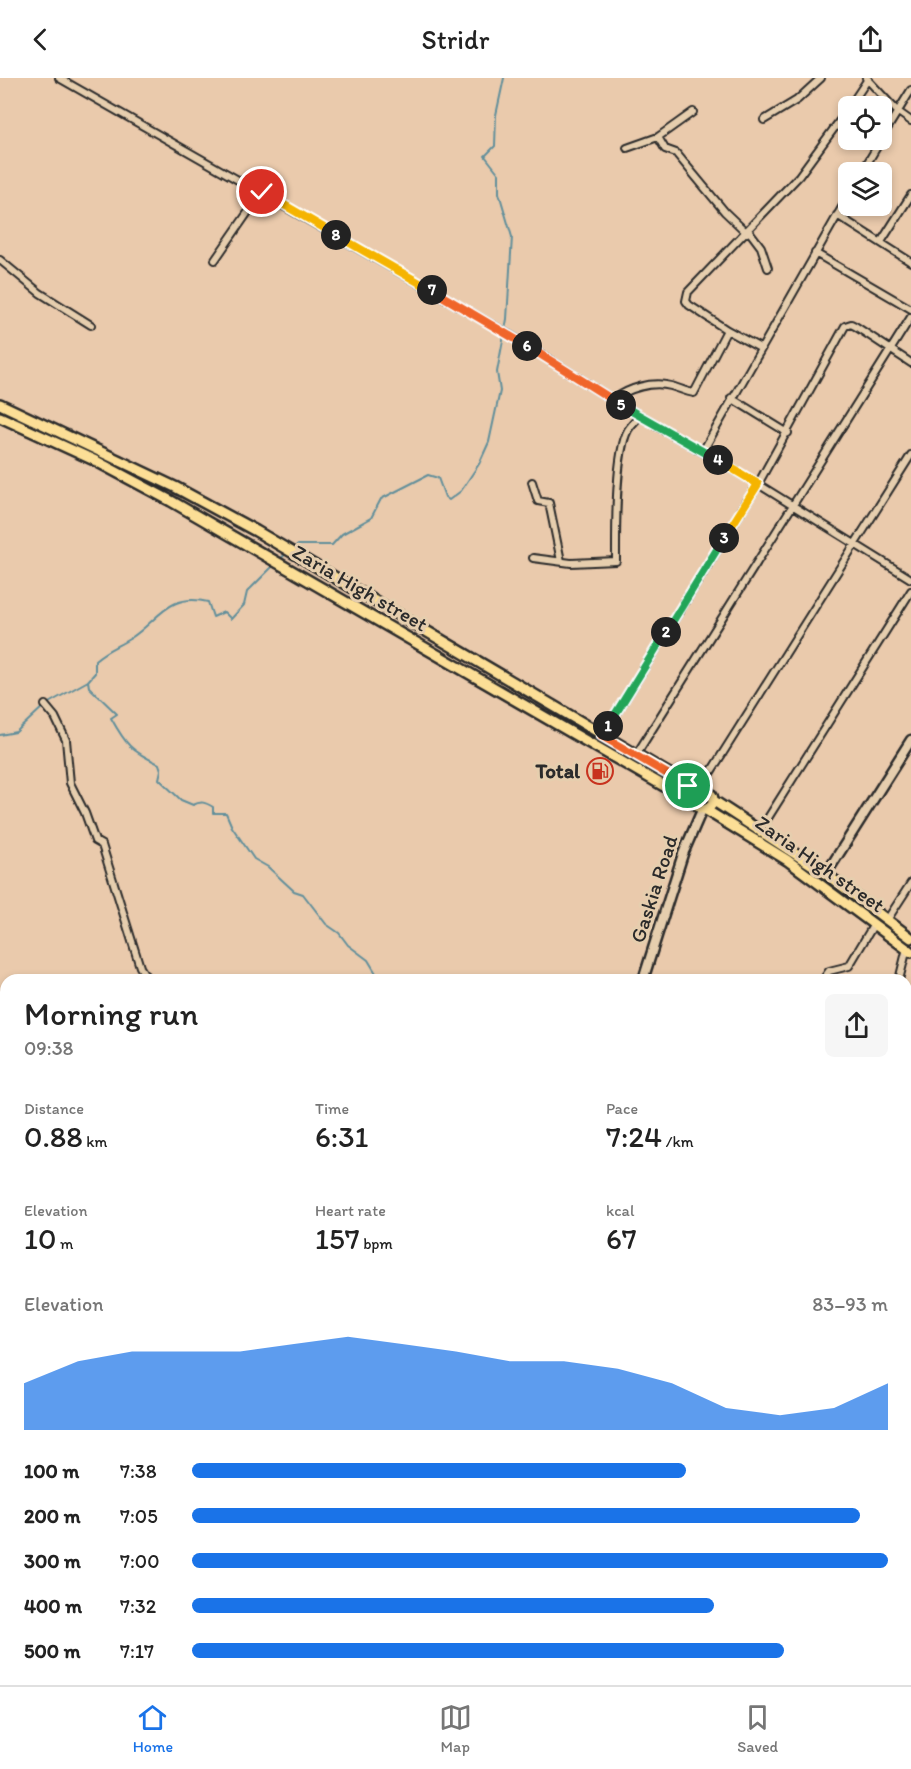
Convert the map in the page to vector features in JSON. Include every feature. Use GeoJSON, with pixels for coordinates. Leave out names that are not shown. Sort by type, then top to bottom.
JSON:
{"type":"FeatureCollection","features":[{"type":"Feature","properties":{"kind":"main road","name":"Zaria High street"},"geometry":{"type":"LineString","coordinates":[[0,404],[175,487],[256,531],[635,756],[703,792]]}},
{"type":"Feature","properties":{"kind":"main road","name":"Zaria High street"},"geometry":{"type":"LineString","coordinates":[[0,417],[96,461],[249,545],[701,808],[787,860],[909,950]]}},
{"type":"Feature","properties":{"kind":"main road"},"geometry":{"type":"LineString","coordinates":[[826,874],[911,740]]}},
{"type":"Feature","properties":{"kind":"main road"},"geometry":{"type":"LineString","coordinates":[[703,792],[712,795],[714,801],[701,808],[703,792]]}},
{"type":"Feature","properties":{"kind":"main road","name":"Zaria High street"},"geometry":{"type":"LineString","coordinates":[[714,801],[761,829],[826,874],[911,938]]}},
{"type":"Feature","properties":{"kind":"main road","name":"Gaskia Road"},"geometry":{"type":"LineString","coordinates":[[645,974],[683,854],[701,808]]}},
{"type":"Feature","properties":{"kind":"street"},"geometry":{"type":"LineString","coordinates":[[59,78],[515,338],[613,400],[758,484],[911,579]]}},
{"type":"Feature","properties":{"kind":"street"},"geometry":{"type":"LineString","coordinates":[[764,120],[797,100],[821,78]]}},
{"type":"Feature","properties":{"kind":"street"},"geometry":{"type":"LineString","coordinates":[[857,96],[867,79],[897,111],[911,121]]}},
{"type":"Feature","properties":{"kind":"street"},"geometry":{"type":"LineString","coordinates":[[892,119],[911,90]]}},
{"type":"Feature","properties":{"kind":"street"},"geometry":{"type":"LineString","coordinates":[[627,148],[658,137],[693,112]]}},
{"type":"Feature","properties":{"kind":"street"},"geometry":{"type":"LineString","coordinates":[[760,348],[727,330],[686,301],[690,290],[748,232],[799,176],[838,123]]}},
{"type":"Feature","properties":{"kind":"street"},"geometry":{"type":"LineString","coordinates":[[658,137],[665,148],[676,153],[725,212],[761,247],[768,268]]}},
{"type":"Feature","properties":{"kind":"street"},"geometry":{"type":"LineString","coordinates":[[215,260],[262,192]]}},
{"type":"Feature","properties":{"kind":"street"},"geometry":{"type":"LineString","coordinates":[[880,242],[911,195]]}},
{"type":"Feature","properties":{"kind":"street"},"geometry":{"type":"LineString","coordinates":[[703,451],[731,398],[837,215],[911,262]]}},
{"type":"Feature","properties":{"kind":"street"},"geometry":{"type":"LineString","coordinates":[[815,253],[911,309]]}},
{"type":"Feature","properties":{"kind":"street"},"geometry":{"type":"LineString","coordinates":[[0,260],[40,293],[91,325]]}},
{"type":"Feature","properties":{"kind":"street"},"geometry":{"type":"LineString","coordinates":[[635,756],[911,317]]}},
{"type":"Feature","properties":{"kind":"street"},"geometry":{"type":"LineString","coordinates":[[602,736],[758,484],[848,324],[855,326],[911,363]]}},
{"type":"Feature","properties":{"kind":"street"},"geometry":{"type":"LineString","coordinates":[[613,400],[626,391],[653,386],[671,386],[694,393],[727,330]]}},
{"type":"Feature","properties":{"kind":"street"},"geometry":{"type":"LineString","coordinates":[[731,398],[788,433]]}},
{"type":"Feature","properties":{"kind":"street"},"geometry":{"type":"LineString","coordinates":[[533,558],[561,561],[616,561],[616,504],[621,466],[627,431],[640,416]]}},
{"type":"Feature","properties":{"kind":"street"},"geometry":{"type":"LineString","coordinates":[[703,792],[707,778],[911,456]]}},
{"type":"Feature","properties":{"kind":"street"},"geometry":{"type":"LineString","coordinates":[[532,482],[538,501],[549,503],[561,561]]}},
{"type":"Feature","properties":{"kind":"street"},"geometry":{"type":"LineString","coordinates":[[761,829],[911,591]]}},
{"type":"Feature","properties":{"kind":"street"},"geometry":{"type":"LineString","coordinates":[[45,705],[55,717],[66,740],[70,783],[85,813],[94,841],[102,845],[140,967],[144,974]]}},
{"type":"Feature","properties":{"kind":"street"},"geometry":{"type":"LineString","coordinates":[[887,920],[911,883]]}},
{"type":"Feature","properties":{"kind":"street"},"geometry":{"type":"LineString","coordinates":[[827,974],[829,971],[849,966],[874,924]]}},
{"type":"Feature","properties":{"kind":"street"},"geometry":{"type":"LineString","coordinates":[[901,974],[909,950]]}},
{"type":"Feature","properties":{"kind":"waterway"},"geometry":{"type":"LineString","coordinates":[[293,549],[298,545],[332,545],[342,534],[371,518],[381,499],[428,475],[438,478],[445,497],[449,500],[461,491],[479,464],[489,442],[500,391],[497,372],[507,319],[512,237],[499,193],[499,174],[485,156],[495,146],[496,115],[504,78]]}},
{"type":"Feature","properties":{"kind":"waterway"},"geometry":{"type":"LineString","coordinates":[[279,560],[288,552]]}},
{"type":"Feature","properties":{"kind":"waterway"},"geometry":{"type":"LineString","coordinates":[[0,735],[16,732],[45,705],[88,681],[95,673],[95,660],[141,631],[173,604],[194,600],[208,602],[213,617],[224,612],[231,619],[244,605],[247,592],[275,564]]}},
{"type":"Feature","properties":{"kind":"waterway"},"geometry":{"type":"LineString","coordinates":[[88,681],[89,687],[117,714],[111,718],[125,741],[135,751],[159,764],[161,770],[159,779],[181,800],[193,805],[205,803],[213,807],[213,813],[226,813],[232,827],[254,859],[268,867],[294,891],[303,894],[326,924],[368,960],[376,974]]}},
{"type":"Feature","properties":{"kind":"place","name":"Total"},"geometry":{"type":"Point","coordinates":[600,771]}},
{"type":"Feature","properties":{"kind":"route"},"geometry":{"type":"LineString","coordinates":[[262,192],[515,338],[613,400],[758,484],[602,736],[688,786]]}}]}
